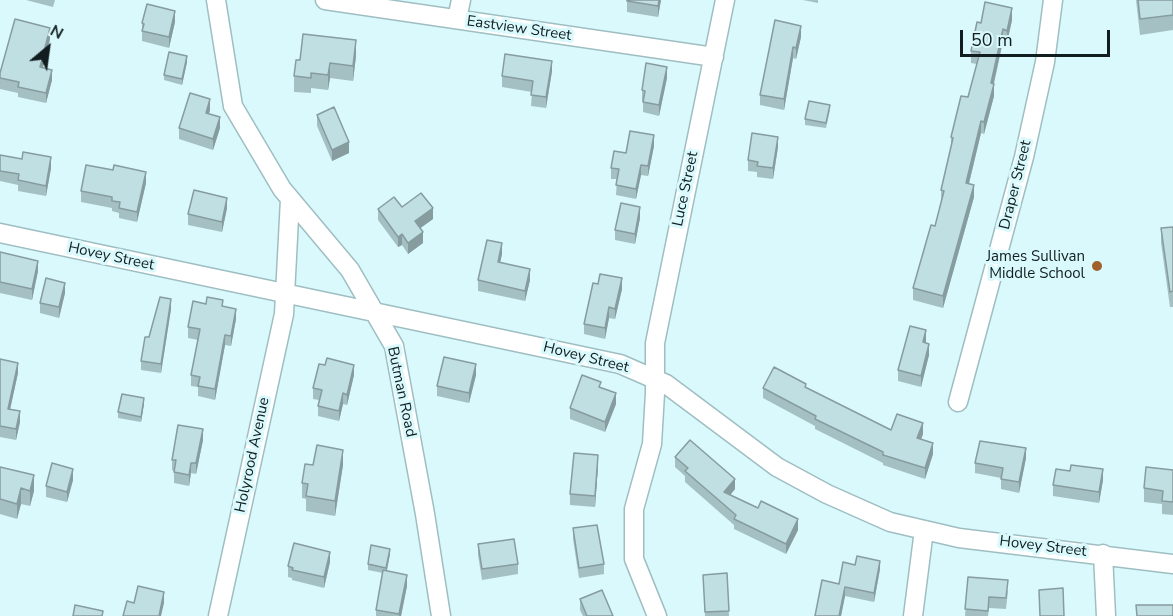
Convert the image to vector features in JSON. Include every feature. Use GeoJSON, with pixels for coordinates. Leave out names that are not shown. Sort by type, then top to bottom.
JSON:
{"type":"FeatureCollection","features":[{"type":"Feature","properties":{"kind":"street","name":"Butman Road"},"geometry":{"type":"LineString","coordinates":[[216,0],[232,106],[282,189],[350,270],[394,346],[441,616]]}},
{"type":"Feature","properties":{"kind":"street","name":"Eastview Street"},"geometry":{"type":"LineString","coordinates":[[325,0],[714,57]]}},
{"type":"Feature","properties":{"kind":"street"},"geometry":{"type":"LineString","coordinates":[[457,20],[461,0]]}},
{"type":"Feature","properties":{"kind":"street","name":"Luce Street"},"geometry":{"type":"LineString","coordinates":[[657,616],[634,559],[634,509],[652,444],[655,343],[725,0]]}},
{"type":"Feature","properties":{"kind":"street","name":"Draper Street"},"geometry":{"type":"LineString","coordinates":[[958,402],[1024,157],[1046,62],[1053,0]]}},
{"type":"Feature","properties":{"kind":"street"},"geometry":{"type":"LineString","coordinates":[[284,293],[290,199]]}},
{"type":"Feature","properties":{"kind":"street","name":"Hovey Street"},"geometry":{"type":"LineString","coordinates":[[0,233],[620,364],[666,384],[777,467],[827,494],[890,522],[959,538],[1173,564]]}},
{"type":"Feature","properties":{"kind":"street","name":"Holyrood Avenue"},"geometry":{"type":"LineString","coordinates":[[218,616],[284,314],[284,293]]}},
{"type":"Feature","properties":{"kind":"street"},"geometry":{"type":"LineString","coordinates":[[913,616],[924,530]]}},
{"type":"Feature","properties":{"kind":"street"},"geometry":{"type":"LineString","coordinates":[[1103,554],[1106,616]]}},
{"type":"Feature","properties":{"kind":"building"},"geometry":{"type":"Polygon","coordinates":[[[627,0],[659,0],[658,6],[627,0]]]}},
{"type":"Feature","properties":{"kind":"building"},"geometry":{"type":"Polygon","coordinates":[[[1138,0],[1173,0],[1173,15],[1140,19],[1138,0]]]}},
{"type":"Feature","properties":{"kind":"building"},"geometry":{"type":"Polygon","coordinates":[[[985,2],[1012,8],[1007,31],[1003,29],[991,83],[994,84],[984,122],[981,121],[966,183],[974,185],[943,296],[913,288],[931,225],[935,226],[944,191],[941,190],[961,96],[968,97],[980,52],[971,51],[977,22],[981,23],[985,2]]]}},
{"type":"Feature","properties":{"kind":"building"},"geometry":{"type":"Polygon","coordinates":[[[147,4],[175,11],[169,37],[142,31],[147,4]]]}},
{"type":"Feature","properties":{"kind":"building"},"geometry":{"type":"Polygon","coordinates":[[[15,19],[50,28],[40,67],[52,70],[46,93],[18,87],[19,82],[0,78],[15,19]]]}},
{"type":"Feature","properties":{"kind":"building"},"geometry":{"type":"Polygon","coordinates":[[[775,20],[801,26],[796,48],[793,47],[784,99],[760,95],[775,20]]]}},
{"type":"Feature","properties":{"kind":"building"},"geometry":{"type":"Polygon","coordinates":[[[303,34],[356,40],[353,66],[330,63],[328,75],[311,73],[311,78],[294,76],[296,60],[300,60],[303,34]]]}},
{"type":"Feature","properties":{"kind":"building"},"geometry":{"type":"Polygon","coordinates":[[[169,52],[187,56],[182,79],[164,75],[169,52]]]}},
{"type":"Feature","properties":{"kind":"building"},"geometry":{"type":"Polygon","coordinates":[[[505,54],[552,61],[546,97],[531,95],[533,81],[502,76],[505,54]]]}},
{"type":"Feature","properties":{"kind":"building"},"geometry":{"type":"Polygon","coordinates":[[[646,63],[667,67],[659,105],[643,102],[645,91],[642,90],[646,63]]]}},
{"type":"Feature","properties":{"kind":"building"},"geometry":{"type":"Polygon","coordinates":[[[190,93],[210,99],[206,113],[220,117],[213,139],[179,128],[190,93]]]}},
{"type":"Feature","properties":{"kind":"building"},"geometry":{"type":"Polygon","coordinates":[[[809,101],[830,105],[826,123],[805,119],[809,101]]]}},
{"type":"Feature","properties":{"kind":"building"},"geometry":{"type":"Polygon","coordinates":[[[334,107],[349,142],[332,150],[317,115],[334,107]]]}},
{"type":"Feature","properties":{"kind":"building"},"geometry":{"type":"Polygon","coordinates":[[[630,131],[654,135],[648,166],[641,165],[636,189],[616,185],[619,169],[611,168],[614,151],[626,153],[630,131]]]}},
{"type":"Feature","properties":{"kind":"building"},"geometry":{"type":"Polygon","coordinates":[[[752,133],[778,137],[773,168],[757,166],[758,162],[748,160],[752,133]]]}},
{"type":"Feature","properties":{"kind":"building"},"geometry":{"type":"Polygon","coordinates":[[[23,152],[51,157],[46,186],[18,180],[19,174],[0,171],[0,155],[22,159],[23,152]]]}},
{"type":"Feature","properties":{"kind":"building"},"geometry":{"type":"Polygon","coordinates":[[[86,165],[113,170],[114,165],[146,172],[137,212],[119,208],[120,202],[112,201],[112,197],[81,191],[86,165]]]}},
{"type":"Feature","properties":{"kind":"building"},"geometry":{"type":"Polygon","coordinates":[[[194,190],[227,198],[222,222],[188,214],[194,190]]]}},
{"type":"Feature","properties":{"kind":"building"},"geometry":{"type":"Polygon","coordinates":[[[421,193],[433,208],[415,221],[423,232],[408,243],[402,234],[398,237],[378,209],[394,197],[402,207],[421,193]]]}},
{"type":"Feature","properties":{"kind":"building"},"geometry":{"type":"Polygon","coordinates":[[[621,203],[640,207],[635,234],[615,230],[621,203]]]}},
{"type":"Feature","properties":{"kind":"building"},"geometry":{"type":"Polygon","coordinates":[[[1173,227],[1173,291],[1170,292],[1161,228],[1173,227]]]}},
{"type":"Feature","properties":{"kind":"building"},"geometry":{"type":"Polygon","coordinates":[[[487,240],[502,243],[498,262],[530,269],[525,291],[478,280],[487,240]]]}},
{"type":"Feature","properties":{"kind":"building"},"geometry":{"type":"Polygon","coordinates":[[[0,252],[38,261],[32,289],[0,282],[0,252]]]}},
{"type":"Feature","properties":{"kind":"building"},"geometry":{"type":"Polygon","coordinates":[[[600,274],[622,278],[615,309],[609,307],[605,328],[584,324],[593,283],[598,284],[600,274]]]}},
{"type":"Feature","properties":{"kind":"building"},"geometry":{"type":"Polygon","coordinates":[[[46,278],[65,283],[59,307],[40,303],[46,278]]]}},
{"type":"Feature","properties":{"kind":"building"},"geometry":{"type":"Polygon","coordinates":[[[160,297],[171,299],[161,364],[141,361],[145,337],[149,337],[160,297]]]}},
{"type":"Feature","properties":{"kind":"building"},"geometry":{"type":"Polygon","coordinates":[[[207,297],[223,300],[222,306],[236,309],[231,336],[225,335],[215,389],[198,386],[200,377],[191,375],[200,329],[188,327],[193,301],[206,304],[207,297]]]}},
{"type":"Feature","properties":{"kind":"building"},"geometry":{"type":"Polygon","coordinates":[[[910,326],[926,330],[923,342],[929,344],[921,376],[898,370],[910,326]]]}},
{"type":"Feature","properties":{"kind":"building"},"geometry":{"type":"Polygon","coordinates":[[[444,357],[476,364],[469,393],[437,386],[444,357]]]}},
{"type":"Feature","properties":{"kind":"building"},"geometry":{"type":"Polygon","coordinates":[[[327,358],[354,365],[347,395],[343,393],[339,411],[318,406],[322,390],[313,388],[319,364],[325,365],[327,358]]]}},
{"type":"Feature","properties":{"kind":"building"},"geometry":{"type":"Polygon","coordinates":[[[0,359],[18,363],[8,409],[20,411],[16,429],[0,426],[0,359]]]}},
{"type":"Feature","properties":{"kind":"building"},"geometry":{"type":"Polygon","coordinates":[[[774,367],[806,384],[805,387],[891,430],[897,414],[923,423],[917,438],[933,443],[925,468],[883,455],[883,452],[815,419],[816,416],[763,388],[774,367]]]}},
{"type":"Feature","properties":{"kind":"building"},"geometry":{"type":"Polygon","coordinates":[[[582,375],[601,382],[599,387],[616,393],[605,422],[570,408],[582,375]]]}},
{"type":"Feature","properties":{"kind":"building"},"geometry":{"type":"Polygon","coordinates":[[[122,394],[144,398],[141,417],[118,412],[122,394]]]}},
{"type":"Feature","properties":{"kind":"building"},"geometry":{"type":"Polygon","coordinates":[[[178,425],[203,429],[196,463],[191,463],[189,475],[174,472],[176,460],[172,460],[178,425]]]}},
{"type":"Feature","properties":{"kind":"building"},"geometry":{"type":"Polygon","coordinates":[[[690,440],[735,479],[724,492],[758,508],[761,501],[798,519],[786,544],[734,519],[736,515],[685,471],[688,468],[675,457],[690,440]]]}},
{"type":"Feature","properties":{"kind":"building"},"geometry":{"type":"Polygon","coordinates":[[[980,441],[1026,448],[1019,482],[1001,479],[1003,468],[975,463],[980,441]]]}},
{"type":"Feature","properties":{"kind":"building"},"geometry":{"type":"Polygon","coordinates":[[[317,445],[343,450],[335,501],[306,496],[308,484],[302,483],[305,464],[313,465],[317,445]]]}},
{"type":"Feature","properties":{"kind":"building"},"geometry":{"type":"Polygon","coordinates":[[[574,453],[598,455],[595,496],[570,494],[574,453]]]}},
{"type":"Feature","properties":{"kind":"building"},"geometry":{"type":"Polygon","coordinates":[[[52,463],[73,469],[67,492],[46,486],[52,463]]]}},
{"type":"Feature","properties":{"kind":"building"},"geometry":{"type":"Polygon","coordinates":[[[1071,465],[1103,469],[1099,492],[1053,485],[1056,469],[1070,471],[1071,465]]]}},
{"type":"Feature","properties":{"kind":"building"},"geometry":{"type":"Polygon","coordinates":[[[0,467],[34,475],[30,491],[21,488],[17,504],[0,499],[0,467]]]}},
{"type":"Feature","properties":{"kind":"building"},"geometry":{"type":"Polygon","coordinates":[[[1146,467],[1173,470],[1173,502],[1162,501],[1163,491],[1144,488],[1146,467]]]}},
{"type":"Feature","properties":{"kind":"building"},"geometry":{"type":"Polygon","coordinates":[[[597,525],[604,564],[579,568],[573,528],[597,525]]]}},
{"type":"Feature","properties":{"kind":"building"},"geometry":{"type":"Polygon","coordinates":[[[514,539],[518,564],[482,569],[478,544],[514,539]]]}},
{"type":"Feature","properties":{"kind":"building"},"geometry":{"type":"Polygon","coordinates":[[[294,543],[330,552],[324,577],[292,570],[293,568],[288,566],[294,543]]]}},
{"type":"Feature","properties":{"kind":"building"},"geometry":{"type":"Polygon","coordinates":[[[371,545],[390,549],[386,568],[368,564],[371,545]]]}},
{"type":"Feature","properties":{"kind":"building"},"geometry":{"type":"Polygon","coordinates":[[[857,556],[880,561],[874,593],[845,587],[839,616],[815,616],[822,580],[839,584],[843,562],[855,565],[857,556]]]}},
{"type":"Feature","properties":{"kind":"building"},"geometry":{"type":"Polygon","coordinates":[[[383,570],[407,575],[399,614],[376,610],[383,570]]]}},
{"type":"Feature","properties":{"kind":"building"},"geometry":{"type":"Polygon","coordinates":[[[727,573],[729,611],[705,612],[703,575],[727,573]]]}},
{"type":"Feature","properties":{"kind":"building"},"geometry":{"type":"Polygon","coordinates":[[[968,577],[1008,580],[1006,598],[989,597],[988,611],[965,609],[968,577]]]}},
{"type":"Feature","properties":{"kind":"building"},"geometry":{"type":"Polygon","coordinates":[[[138,586],[164,592],[159,616],[123,616],[127,601],[134,603],[138,586]]]}},
{"type":"Feature","properties":{"kind":"building"},"geometry":{"type":"Polygon","coordinates":[[[1063,588],[1064,616],[1040,616],[1039,590],[1063,588]]]}},
{"type":"Feature","properties":{"kind":"building"},"geometry":{"type":"Polygon","coordinates":[[[602,590],[613,616],[587,616],[580,599],[602,590]]]}},
{"type":"Feature","properties":{"kind":"building"},"geometry":{"type":"Polygon","coordinates":[[[75,605],[103,611],[102,616],[73,616],[75,605]]]}},
{"type":"Feature","properties":{"kind":"building"},"geometry":{"type":"Polygon","coordinates":[[[1136,605],[1173,605],[1173,616],[1137,616],[1136,605]]]}},
{"type":"Feature","properties":{"kind":"place","name":"James Sullivan Middle School"},"geometry":{"type":"Point","coordinates":[1097,266]}}]}
